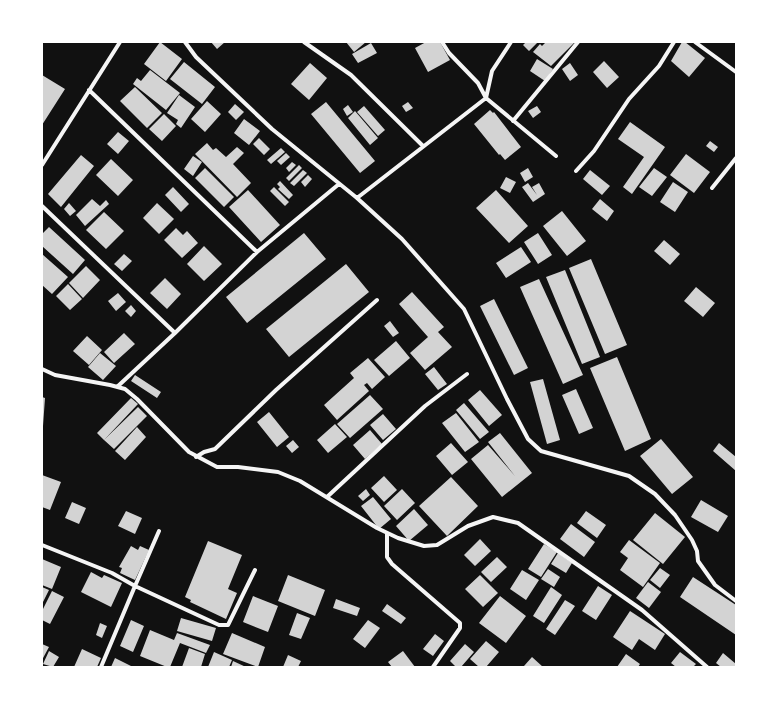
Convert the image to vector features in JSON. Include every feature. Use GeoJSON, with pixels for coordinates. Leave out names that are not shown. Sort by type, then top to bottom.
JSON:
{"type":"FeatureCollection","features":[{"type":"Feature","properties":{"kind":"street"},"geometry":{"type":"LineString","coordinates":[[42,165],[120,42]]}},
{"type":"Feature","properties":{"kind":"street"},"geometry":{"type":"LineString","coordinates":[[185,42],[196,57],[272,129],[357,198],[402,239],[464,309],[517,420],[528,439],[541,451],[629,476],[655,494],[675,515],[692,540],[698,562],[715,585],[728,596],[736,600]]}},
{"type":"Feature","properties":{"kind":"street"},"geometry":{"type":"LineString","coordinates":[[304,42],[351,75],[423,146]]}},
{"type":"Feature","properties":{"kind":"street"},"geometry":{"type":"LineString","coordinates":[[442,42],[449,53],[478,83],[486,98],[513,122],[556,156]]}},
{"type":"Feature","properties":{"kind":"street"},"geometry":{"type":"LineString","coordinates":[[357,198],[376,185],[423,146],[471,111],[486,98],[492,71],[511,42]]}},
{"type":"Feature","properties":{"kind":"street"},"geometry":{"type":"LineString","coordinates":[[513,122],[578,42]]}},
{"type":"Feature","properties":{"kind":"street"},"geometry":{"type":"LineString","coordinates":[[576,171],[594,151],[629,99],[659,66],[674,42]]}},
{"type":"Feature","properties":{"kind":"street"},"geometry":{"type":"LineString","coordinates":[[695,42],[736,72]]}},
{"type":"Feature","properties":{"kind":"street"},"geometry":{"type":"LineString","coordinates":[[89,90],[256,252]]}},
{"type":"Feature","properties":{"kind":"street"},"geometry":{"type":"LineString","coordinates":[[712,188],[736,158]]}},
{"type":"Feature","properties":{"kind":"street"},"geometry":{"type":"LineString","coordinates":[[117,387],[175,333],[256,252],[339,184]]}},
{"type":"Feature","properties":{"kind":"street"},"geometry":{"type":"LineString","coordinates":[[42,206],[175,333]]}},
{"type":"Feature","properties":{"kind":"street"},"geometry":{"type":"LineString","coordinates":[[196,457],[204,452],[215,449],[276,390],[377,300]]}},
{"type":"Feature","properties":{"kind":"street"},"geometry":{"type":"LineString","coordinates":[[42,369],[55,375],[117,387],[125,390],[137,399],[189,452],[196,457],[217,467],[238,467],[278,472],[300,481],[387,533],[424,546],[437,545],[468,526],[492,517],[518,523],[642,610],[706,667]]}},
{"type":"Feature","properties":{"kind":"street"},"geometry":{"type":"LineString","coordinates":[[327,497],[425,406],[467,374]]}},
{"type":"Feature","properties":{"kind":"street"},"geometry":{"type":"LineString","coordinates":[[101,667],[159,531]]}},
{"type":"Feature","properties":{"kind":"street"},"geometry":{"type":"LineString","coordinates":[[387,533],[387,557],[392,564],[460,623],[460,628],[433,667]]}},
{"type":"Feature","properties":{"kind":"street"},"geometry":{"type":"LineString","coordinates":[[42,545],[112,573],[135,586],[219,625],[228,625],[255,570]]}},
{"type":"Feature","properties":{"kind":"building"},"geometry":{"type":"Polygon","coordinates":[[[160,42],[182,59],[166,81],[144,64],[160,42]]]}},
{"type":"Feature","properties":{"kind":"building"},"geometry":{"type":"Polygon","coordinates":[[[211,42],[225,42],[217,49],[211,42]]]}},
{"type":"Feature","properties":{"kind":"building"},"geometry":{"type":"Polygon","coordinates":[[[346,42],[366,42],[354,52],[346,42]]]}},
{"type":"Feature","properties":{"kind":"building"},"geometry":{"type":"Polygon","coordinates":[[[426,42],[440,42],[450,60],[428,72],[415,48],[426,42]]]}},
{"type":"Feature","properties":{"kind":"building"},"geometry":{"type":"Polygon","coordinates":[[[526,42],[538,42],[529,51],[523,45],[526,42]]]}},
{"type":"Feature","properties":{"kind":"building"},"geometry":{"type":"Polygon","coordinates":[[[546,42],[575,42],[551,66],[533,52],[540,44],[542,46],[546,42]]]}},
{"type":"Feature","properties":{"kind":"building"},"geometry":{"type":"Polygon","coordinates":[[[682,42],[685,42],[705,58],[689,77],[671,61],[682,42]]]}},
{"type":"Feature","properties":{"kind":"building"},"geometry":{"type":"Polygon","coordinates":[[[371,43],[377,53],[358,63],[352,54],[371,43]]]}},
{"type":"Feature","properties":{"kind":"building"},"geometry":{"type":"Polygon","coordinates":[[[537,59],[553,69],[545,81],[530,71],[537,59]]]}},
{"type":"Feature","properties":{"kind":"building"},"geometry":{"type":"Polygon","coordinates":[[[604,61],[619,77],[607,88],[593,72],[604,61]]]}},
{"type":"Feature","properties":{"kind":"building"},"geometry":{"type":"Polygon","coordinates":[[[184,62],[215,87],[202,104],[170,79],[184,62]]]}},
{"type":"Feature","properties":{"kind":"building"},"geometry":{"type":"Polygon","coordinates":[[[310,63],[327,78],[309,100],[291,84],[310,63]]]}},
{"type":"Feature","properties":{"kind":"building"},"geometry":{"type":"Polygon","coordinates":[[[570,63],[578,75],[570,81],[562,69],[570,63]]]}},
{"type":"Feature","properties":{"kind":"building"},"geometry":{"type":"Polygon","coordinates":[[[150,70],[180,93],[166,110],[133,84],[137,78],[141,81],[150,70]]]}},
{"type":"Feature","properties":{"kind":"building"},"geometry":{"type":"Polygon","coordinates":[[[42,75],[65,89],[42,125],[42,75]]]}},
{"type":"Feature","properties":{"kind":"building"},"geometry":{"type":"Polygon","coordinates":[[[135,87],[162,113],[147,128],[120,101],[135,87]]]}},
{"type":"Feature","properties":{"kind":"building"},"geometry":{"type":"Polygon","coordinates":[[[179,95],[195,107],[181,128],[176,124],[178,120],[167,113],[179,95]]]}},
{"type":"Feature","properties":{"kind":"building"},"geometry":{"type":"Polygon","coordinates":[[[207,101],[221,114],[205,132],[191,119],[207,101]]]}},
{"type":"Feature","properties":{"kind":"building"},"geometry":{"type":"Polygon","coordinates":[[[326,102],[375,161],[360,173],[311,114],[326,102]]]}},
{"type":"Feature","properties":{"kind":"building"},"geometry":{"type":"Polygon","coordinates":[[[408,102],[413,108],[406,112],[402,106],[408,102]]]}},
{"type":"Feature","properties":{"kind":"building"},"geometry":{"type":"Polygon","coordinates":[[[235,104],[244,112],[236,120],[228,112],[235,104]]]}},
{"type":"Feature","properties":{"kind":"building"},"geometry":{"type":"Polygon","coordinates":[[[348,105],[353,112],[347,116],[343,109],[348,105]]]}},
{"type":"Feature","properties":{"kind":"building"},"geometry":{"type":"Polygon","coordinates":[[[364,106],[385,130],[378,136],[357,112],[364,106]]]}},
{"type":"Feature","properties":{"kind":"building"},"geometry":{"type":"Polygon","coordinates":[[[537,106],[541,112],[533,118],[528,111],[537,106]]]}},
{"type":"Feature","properties":{"kind":"building"},"geometry":{"type":"Polygon","coordinates":[[[490,110],[493,113],[494,112],[521,147],[505,160],[500,154],[499,155],[474,124],[490,110]]]}},
{"type":"Feature","properties":{"kind":"building"},"geometry":{"type":"Polygon","coordinates":[[[355,111],[378,138],[370,145],[348,118],[355,111]]]}},
{"type":"Feature","properties":{"kind":"building"},"geometry":{"type":"Polygon","coordinates":[[[164,114],[176,126],[162,141],[149,129],[164,114]]]}},
{"type":"Feature","properties":{"kind":"building"},"geometry":{"type":"Polygon","coordinates":[[[244,119],[260,131],[249,145],[234,133],[244,119]]]}},
{"type":"Feature","properties":{"kind":"building"},"geometry":{"type":"Polygon","coordinates":[[[630,122],[665,147],[632,194],[623,187],[644,157],[618,139],[630,122]]]}},
{"type":"Feature","properties":{"kind":"building"},"geometry":{"type":"Polygon","coordinates":[[[118,132],[129,141],[118,154],[107,144],[118,132]]]}},
{"type":"Feature","properties":{"kind":"building"},"geometry":{"type":"Polygon","coordinates":[[[259,138],[270,149],[264,155],[253,144],[259,138]]]}},
{"type":"Feature","properties":{"kind":"building"},"geometry":{"type":"Polygon","coordinates":[[[710,141],[718,147],[714,152],[706,146],[710,141]]]}},
{"type":"Feature","properties":{"kind":"building"},"geometry":{"type":"Polygon","coordinates":[[[207,143],[213,150],[216,148],[226,157],[237,147],[244,153],[233,164],[251,183],[237,197],[195,154],[207,143]]]}},
{"type":"Feature","properties":{"kind":"building"},"geometry":{"type":"Polygon","coordinates":[[[281,148],[285,152],[271,164],[267,160],[281,148]]]}},
{"type":"Feature","properties":{"kind":"building"},"geometry":{"type":"Polygon","coordinates":[[[286,153],[290,157],[281,165],[277,161],[286,153]]]}},
{"type":"Feature","properties":{"kind":"building"},"geometry":{"type":"Polygon","coordinates":[[[686,154],[710,172],[694,193],[670,175],[686,154]]]}},
{"type":"Feature","properties":{"kind":"building"},"geometry":{"type":"Polygon","coordinates":[[[81,155],[94,166],[61,207],[48,194],[81,155]]]}},
{"type":"Feature","properties":{"kind":"building"},"geometry":{"type":"Polygon","coordinates":[[[193,156],[202,162],[193,176],[184,169],[193,156]]]}},
{"type":"Feature","properties":{"kind":"building"},"geometry":{"type":"Polygon","coordinates":[[[111,159],[133,180],[118,196],[96,175],[111,159]]]}},
{"type":"Feature","properties":{"kind":"building"},"geometry":{"type":"Polygon","coordinates":[[[292,162],[296,165],[289,172],[286,168],[292,162]]]}},
{"type":"Feature","properties":{"kind":"building"},"geometry":{"type":"Polygon","coordinates":[[[299,165],[302,168],[289,181],[286,178],[299,165]]]}},
{"type":"Feature","properties":{"kind":"building"},"geometry":{"type":"Polygon","coordinates":[[[205,168],[234,197],[224,207],[195,178],[205,168]]]}},
{"type":"Feature","properties":{"kind":"building"},"geometry":{"type":"Polygon","coordinates":[[[528,168],[533,177],[525,182],[520,173],[528,168]]]}},
{"type":"Feature","properties":{"kind":"building"},"geometry":{"type":"Polygon","coordinates":[[[654,168],[667,177],[652,196],[639,187],[654,168]]]}},
{"type":"Feature","properties":{"kind":"building"},"geometry":{"type":"Polygon","coordinates":[[[303,170],[307,173],[294,186],[290,183],[303,170]]]}},
{"type":"Feature","properties":{"kind":"building"},"geometry":{"type":"Polygon","coordinates":[[[590,170],[610,186],[602,195],[583,179],[590,170]]]}},
{"type":"Feature","properties":{"kind":"building"},"geometry":{"type":"Polygon","coordinates":[[[308,175],[312,179],[305,187],[301,182],[308,175]]]}},
{"type":"Feature","properties":{"kind":"building"},"geometry":{"type":"Polygon","coordinates":[[[506,177],[516,182],[510,193],[500,188],[506,177]]]}},
{"type":"Feature","properties":{"kind":"building"},"geometry":{"type":"Polygon","coordinates":[[[280,181],[293,195],[289,199],[278,189],[280,187],[277,184],[280,181]]]}},
{"type":"Feature","properties":{"kind":"building"},"geometry":{"type":"Polygon","coordinates":[[[673,182],[688,192],[675,212],[660,202],[673,182]]]}},
{"type":"Feature","properties":{"kind":"building"},"geometry":{"type":"Polygon","coordinates":[[[528,183],[537,195],[532,187],[539,183],[545,194],[533,202],[522,187],[528,183]]]}},
{"type":"Feature","properties":{"kind":"building"},"geometry":{"type":"Polygon","coordinates":[[[173,187],[189,204],[181,212],[165,195],[173,187]]]}},
{"type":"Feature","properties":{"kind":"building"},"geometry":{"type":"Polygon","coordinates":[[[274,187],[289,202],[285,206],[270,191],[274,187]]]}},
{"type":"Feature","properties":{"kind":"building"},"geometry":{"type":"Polygon","coordinates":[[[248,190],[280,225],[261,242],[229,207],[248,190]]]}},
{"type":"Feature","properties":{"kind":"building"},"geometry":{"type":"Polygon","coordinates":[[[496,190],[528,226],[509,243],[476,208],[496,190]]]}},
{"type":"Feature","properties":{"kind":"building"},"geometry":{"type":"Polygon","coordinates":[[[92,199],[100,206],[106,200],[109,204],[85,226],[76,215],[92,199]]]}},
{"type":"Feature","properties":{"kind":"building"},"geometry":{"type":"Polygon","coordinates":[[[600,199],[614,211],[607,221],[592,209],[600,199]]]}},
{"type":"Feature","properties":{"kind":"building"},"geometry":{"type":"Polygon","coordinates":[[[69,203],[76,211],[70,216],[64,209],[69,203]]]}},
{"type":"Feature","properties":{"kind":"building"},"geometry":{"type":"Polygon","coordinates":[[[157,203],[174,219],[159,234],[143,218],[157,203]]]}},
{"type":"Feature","properties":{"kind":"building"},"geometry":{"type":"Polygon","coordinates":[[[562,211],[586,241],[567,256],[543,226],[562,211]]]}},
{"type":"Feature","properties":{"kind":"building"},"geometry":{"type":"Polygon","coordinates":[[[104,212],[124,231],[106,249],[86,230],[104,212]]]}},
{"type":"Feature","properties":{"kind":"building"},"geometry":{"type":"Polygon","coordinates":[[[49,227],[85,260],[73,274],[42,246],[42,234],[49,227]]]}},
{"type":"Feature","properties":{"kind":"building"},"geometry":{"type":"Polygon","coordinates":[[[176,228],[183,235],[187,231],[198,243],[182,258],[164,240],[176,228]]]}},
{"type":"Feature","properties":{"kind":"building"},"geometry":{"type":"Polygon","coordinates":[[[304,233],[326,259],[247,323],[226,297],[304,233]]]}},
{"type":"Feature","properties":{"kind":"building"},"geometry":{"type":"Polygon","coordinates":[[[538,233],[552,255],[538,264],[524,242],[538,233]]]}},
{"type":"Feature","properties":{"kind":"building"},"geometry":{"type":"Polygon","coordinates":[[[664,240],[680,254],[670,265],[654,251],[664,240]]]}},
{"type":"Feature","properties":{"kind":"building"},"geometry":{"type":"Polygon","coordinates":[[[204,246],[222,264],[204,281],[187,264],[204,246]]]}},
{"type":"Feature","properties":{"kind":"building"},"geometry":{"type":"Polygon","coordinates":[[[521,247],[531,262],[506,278],[496,263],[521,247]]]}},
{"type":"Feature","properties":{"kind":"building"},"geometry":{"type":"Polygon","coordinates":[[[42,254],[68,277],[52,294],[42,285],[42,254]]]}},
{"type":"Feature","properties":{"kind":"building"},"geometry":{"type":"Polygon","coordinates":[[[124,254],[132,261],[122,271],[114,264],[124,254]]]}},
{"type":"Feature","properties":{"kind":"building"},"geometry":{"type":"Polygon","coordinates":[[[591,259],[627,345],[605,354],[569,268],[591,259]]]}},
{"type":"Feature","properties":{"kind":"building"},"geometry":{"type":"Polygon","coordinates":[[[346,264],[369,292],[289,357],[266,329],[346,264]]]}},
{"type":"Feature","properties":{"kind":"building"},"geometry":{"type":"Polygon","coordinates":[[[86,266],[100,280],[83,298],[69,283],[86,266]]]}},
{"type":"Feature","properties":{"kind":"building"},"geometry":{"type":"Polygon","coordinates":[[[565,270],[600,357],[582,364],[546,277],[565,270]]]}},
{"type":"Feature","properties":{"kind":"building"},"geometry":{"type":"Polygon","coordinates":[[[165,278],[181,294],[167,309],[150,293],[165,278]]]}},
{"type":"Feature","properties":{"kind":"building"},"geometry":{"type":"Polygon","coordinates":[[[539,279],[583,375],[563,384],[520,287],[539,279]]]}},
{"type":"Feature","properties":{"kind":"building"},"geometry":{"type":"Polygon","coordinates":[[[68,284],[82,299],[70,310],[56,296],[68,284]]]}},
{"type":"Feature","properties":{"kind":"building"},"geometry":{"type":"Polygon","coordinates":[[[696,287],[715,303],[703,317],[684,301],[696,287]]]}},
{"type":"Feature","properties":{"kind":"building"},"geometry":{"type":"Polygon","coordinates":[[[412,292],[444,327],[438,332],[452,347],[425,370],[410,353],[428,337],[399,304],[412,292]]]}},
{"type":"Feature","properties":{"kind":"building"},"geometry":{"type":"Polygon","coordinates":[[[118,293],[126,302],[116,311],[108,301],[118,293]]]}},
{"type":"Feature","properties":{"kind":"building"},"geometry":{"type":"Polygon","coordinates":[[[494,299],[528,368],[514,375],[480,306],[494,299]]]}},
{"type":"Feature","properties":{"kind":"building"},"geometry":{"type":"Polygon","coordinates":[[[131,305],[136,311],[131,317],[125,311],[131,305]]]}},
{"type":"Feature","properties":{"kind":"building"},"geometry":{"type":"Polygon","coordinates":[[[390,321],[399,333],[393,337],[384,326],[390,321]]]}},
{"type":"Feature","properties":{"kind":"building"},"geometry":{"type":"Polygon","coordinates":[[[124,333],[135,344],[114,363],[104,352],[124,333]]]}},
{"type":"Feature","properties":{"kind":"building"},"geometry":{"type":"Polygon","coordinates":[[[87,336],[102,350],[89,365],[73,351],[87,336]]]}},
{"type":"Feature","properties":{"kind":"building"},"geometry":{"type":"Polygon","coordinates":[[[396,341],[410,358],[389,376],[374,360],[396,341]]]}},
{"type":"Feature","properties":{"kind":"building"},"geometry":{"type":"Polygon","coordinates":[[[100,353],[116,366],[103,380],[88,367],[100,353]]]}},
{"type":"Feature","properties":{"kind":"building"},"geometry":{"type":"Polygon","coordinates":[[[617,357],[651,439],[625,451],[590,368],[617,357]]]}},
{"type":"Feature","properties":{"kind":"building"},"geometry":{"type":"Polygon","coordinates":[[[368,358],[385,377],[372,389],[367,383],[364,385],[369,391],[337,420],[324,405],[354,378],[350,373],[368,358]]]}},
{"type":"Feature","properties":{"kind":"building"},"geometry":{"type":"Polygon","coordinates":[[[434,367],[447,384],[438,390],[425,374],[434,367]]]}},
{"type":"Feature","properties":{"kind":"building"},"geometry":{"type":"Polygon","coordinates":[[[135,375],[161,392],[157,398],[131,381],[135,375]]]}},
{"type":"Feature","properties":{"kind":"building"},"geometry":{"type":"Polygon","coordinates":[[[543,379],[560,440],[547,444],[530,382],[543,379]]]}},
{"type":"Feature","properties":{"kind":"building"},"geometry":{"type":"Polygon","coordinates":[[[576,389],[593,428],[579,434],[562,395],[576,389]]]}},
{"type":"Feature","properties":{"kind":"building"},"geometry":{"type":"Polygon","coordinates":[[[480,390],[502,415],[489,426],[468,400],[480,390]]]}},
{"type":"Feature","properties":{"kind":"building"},"geometry":{"type":"Polygon","coordinates":[[[370,395],[383,409],[350,438],[337,424],[370,395]]]}},
{"type":"Feature","properties":{"kind":"building"},"geometry":{"type":"Polygon","coordinates":[[[42,397],[45,398],[43,426],[42,426],[42,397]]]}},
{"type":"Feature","properties":{"kind":"building"},"geometry":{"type":"Polygon","coordinates":[[[131,398],[138,404],[104,440],[97,433],[131,398]]]}},
{"type":"Feature","properties":{"kind":"building"},"geometry":{"type":"Polygon","coordinates":[[[464,403],[489,432],[480,439],[456,410],[464,403]]]}},
{"type":"Feature","properties":{"kind":"building"},"geometry":{"type":"Polygon","coordinates":[[[138,407],[147,416],[114,449],[104,440],[138,407]]]}},
{"type":"Feature","properties":{"kind":"building"},"geometry":{"type":"Polygon","coordinates":[[[269,412],[289,437],[277,447],[257,422],[269,412]]]}},
{"type":"Feature","properties":{"kind":"building"},"geometry":{"type":"Polygon","coordinates":[[[456,413],[479,442],[465,452],[442,423],[456,413]]]}},
{"type":"Feature","properties":{"kind":"building"},"geometry":{"type":"Polygon","coordinates":[[[383,414],[396,429],[383,440],[370,425],[383,414]]]}},
{"type":"Feature","properties":{"kind":"building"},"geometry":{"type":"Polygon","coordinates":[[[335,424],[347,437],[328,453],[317,440],[335,424]]]}},
{"type":"Feature","properties":{"kind":"building"},"geometry":{"type":"Polygon","coordinates":[[[137,427],[146,437],[125,460],[115,451],[137,427]]]}},
{"type":"Feature","properties":{"kind":"building"},"geometry":{"type":"Polygon","coordinates":[[[370,430],[382,444],[365,459],[353,445],[370,430]]]}},
{"type":"Feature","properties":{"kind":"building"},"geometry":{"type":"Polygon","coordinates":[[[500,433],[532,473],[502,497],[471,459],[488,445],[515,476],[488,442],[500,433]]]}},
{"type":"Feature","properties":{"kind":"building"},"geometry":{"type":"Polygon","coordinates":[[[661,439],[693,477],[672,494],[640,456],[661,439]]]}},
{"type":"Feature","properties":{"kind":"building"},"geometry":{"type":"Polygon","coordinates":[[[293,440],[299,447],[292,453],[286,446],[293,440]]]}},
{"type":"Feature","properties":{"kind":"building"},"geometry":{"type":"Polygon","coordinates":[[[451,443],[468,462],[452,475],[436,456],[451,443]]]}},
{"type":"Feature","properties":{"kind":"building"},"geometry":{"type":"Polygon","coordinates":[[[719,443],[736,457],[736,471],[713,451],[719,443]]]}},
{"type":"Feature","properties":{"kind":"building"},"geometry":{"type":"Polygon","coordinates":[[[42,475],[61,482],[50,510],[42,507],[42,475]]]}},
{"type":"Feature","properties":{"kind":"building"},"geometry":{"type":"Polygon","coordinates":[[[384,476],[397,490],[384,502],[371,488],[384,476]]]}},
{"type":"Feature","properties":{"kind":"building"},"geometry":{"type":"Polygon","coordinates":[[[451,477],[478,506],[447,536],[419,506],[451,477]]]}},
{"type":"Feature","properties":{"kind":"building"},"geometry":{"type":"Polygon","coordinates":[[[366,489],[370,495],[363,501],[358,496],[366,489]]]}},
{"type":"Feature","properties":{"kind":"building"},"geometry":{"type":"Polygon","coordinates":[[[402,489],[415,503],[397,520],[384,506],[402,489]]]}},
{"type":"Feature","properties":{"kind":"building"},"geometry":{"type":"Polygon","coordinates":[[[373,497],[391,519],[379,529],[361,506],[373,497]]]}},
{"type":"Feature","properties":{"kind":"building"},"geometry":{"type":"Polygon","coordinates":[[[701,500],[728,516],[718,532],[691,517],[701,500]]]}},
{"type":"Feature","properties":{"kind":"building"},"geometry":{"type":"Polygon","coordinates":[[[72,502],[86,508],[79,524],[65,518],[72,502]]]}},
{"type":"Feature","properties":{"kind":"building"},"geometry":{"type":"Polygon","coordinates":[[[414,509],[428,525],[409,541],[396,526],[414,509]]]}},
{"type":"Feature","properties":{"kind":"building"},"geometry":{"type":"Polygon","coordinates":[[[126,511],[142,518],[135,534],[118,526],[126,511]]]}},
{"type":"Feature","properties":{"kind":"building"},"geometry":{"type":"Polygon","coordinates":[[[586,511],[606,525],[597,538],[577,523],[586,511]]]}},
{"type":"Feature","properties":{"kind":"building"},"geometry":{"type":"Polygon","coordinates":[[[655,513],[685,537],[663,564],[633,540],[655,513]]]}},
{"type":"Feature","properties":{"kind":"building"},"geometry":{"type":"Polygon","coordinates":[[[571,524],[595,542],[584,557],[560,539],[571,524]]]}},
{"type":"Feature","properties":{"kind":"building"},"geometry":{"type":"Polygon","coordinates":[[[480,539],[491,551],[475,566],[464,555],[480,539]]]}},
{"type":"Feature","properties":{"kind":"building"},"geometry":{"type":"Polygon","coordinates":[[[629,540],[660,563],[643,587],[620,570],[628,558],[620,552],[629,540]]]}},
{"type":"Feature","properties":{"kind":"building"},"geometry":{"type":"Polygon","coordinates":[[[208,541],[242,555],[228,589],[237,593],[226,619],[190,602],[191,600],[185,597],[208,541]]]}},
{"type":"Feature","properties":{"kind":"building"},"geometry":{"type":"Polygon","coordinates":[[[544,544],[557,552],[541,577],[528,569],[544,544]]]}},
{"type":"Feature","properties":{"kind":"building"},"geometry":{"type":"Polygon","coordinates":[[[131,546],[138,550],[140,546],[149,550],[135,580],[120,573],[122,568],[119,567],[131,546]]]}},
{"type":"Feature","properties":{"kind":"building"},"geometry":{"type":"Polygon","coordinates":[[[558,553],[572,563],[566,573],[551,564],[558,553]]]}},
{"type":"Feature","properties":{"kind":"building"},"geometry":{"type":"Polygon","coordinates":[[[497,557],[507,567],[491,582],[481,572],[497,557]]]}},
{"type":"Feature","properties":{"kind":"building"},"geometry":{"type":"Polygon","coordinates":[[[42,559],[61,567],[52,589],[42,585],[42,559]]]}},
{"type":"Feature","properties":{"kind":"building"},"geometry":{"type":"Polygon","coordinates":[[[660,568],[670,575],[660,588],[650,580],[660,568]]]}},
{"type":"Feature","properties":{"kind":"building"},"geometry":{"type":"Polygon","coordinates":[[[548,569],[560,577],[554,587],[541,579],[548,569]]]}},
{"type":"Feature","properties":{"kind":"building"},"geometry":{"type":"Polygon","coordinates":[[[522,570],[539,580],[526,600],[510,589],[522,570]]]}},
{"type":"Feature","properties":{"kind":"building"},"geometry":{"type":"Polygon","coordinates":[[[91,572],[102,578],[104,575],[122,583],[111,607],[81,592],[91,572]]]}},
{"type":"Feature","properties":{"kind":"building"},"geometry":{"type":"Polygon","coordinates":[[[288,575],[325,590],[315,616],[278,601],[288,575]]]}},
{"type":"Feature","properties":{"kind":"building"},"geometry":{"type":"Polygon","coordinates":[[[480,575],[498,593],[483,607],[465,589],[480,575]]]}},
{"type":"Feature","properties":{"kind":"building"},"geometry":{"type":"Polygon","coordinates":[[[693,577],[736,605],[736,635],[680,597],[693,577]]]}},
{"type":"Feature","properties":{"kind":"building"},"geometry":{"type":"Polygon","coordinates":[[[648,582],[661,592],[649,608],[636,598],[648,582]]]}},
{"type":"Feature","properties":{"kind":"building"},"geometry":{"type":"Polygon","coordinates":[[[598,586],[612,595],[596,620],[582,611],[598,586]]]}},
{"type":"Feature","properties":{"kind":"building"},"geometry":{"type":"Polygon","coordinates":[[[42,587],[49,590],[42,604],[42,587]]]}},
{"type":"Feature","properties":{"kind":"building"},"geometry":{"type":"Polygon","coordinates":[[[551,587],[562,595],[544,623],[533,616],[551,587]]]}},
{"type":"Feature","properties":{"kind":"building"},"geometry":{"type":"Polygon","coordinates":[[[52,591],[64,597],[50,624],[42,620],[42,611],[52,591]]]}},
{"type":"Feature","properties":{"kind":"building"},"geometry":{"type":"Polygon","coordinates":[[[253,596],[278,606],[268,632],[243,622],[253,596]]]}},
{"type":"Feature","properties":{"kind":"building"},"geometry":{"type":"Polygon","coordinates":[[[500,596],[526,616],[506,643],[479,623],[500,596]]]}},
{"type":"Feature","properties":{"kind":"building"},"geometry":{"type":"Polygon","coordinates":[[[336,599],[360,608],[357,616],[333,608],[336,599]]]}},
{"type":"Feature","properties":{"kind":"building"},"geometry":{"type":"Polygon","coordinates":[[[565,600],[575,606],[555,635],[546,629],[565,600]]]}},
{"type":"Feature","properties":{"kind":"building"},"geometry":{"type":"Polygon","coordinates":[[[387,604],[406,618],[401,624],[382,611],[387,604]]]}},
{"type":"Feature","properties":{"kind":"building"},"geometry":{"type":"Polygon","coordinates":[[[630,611],[665,634],[655,650],[639,639],[632,650],[613,637],[630,611]]]}},
{"type":"Feature","properties":{"kind":"building"},"geometry":{"type":"Polygon","coordinates":[[[297,613],[310,618],[301,639],[289,635],[297,613]]]}},
{"type":"Feature","properties":{"kind":"building"},"geometry":{"type":"Polygon","coordinates":[[[181,618],[216,628],[212,641],[177,631],[181,618]]]}},
{"type":"Feature","properties":{"kind":"building"},"geometry":{"type":"Polygon","coordinates":[[[131,620],[144,626],[133,652],[120,646],[131,620]]]}},
{"type":"Feature","properties":{"kind":"building"},"geometry":{"type":"Polygon","coordinates":[[[368,620],[380,628],[365,648],[353,639],[368,620]]]}},
{"type":"Feature","properties":{"kind":"building"},"geometry":{"type":"Polygon","coordinates":[[[100,623],[107,626],[102,638],[96,635],[100,623]]]}},
{"type":"Feature","properties":{"kind":"building"},"geometry":{"type":"Polygon","coordinates":[[[150,630],[174,640],[177,633],[210,645],[206,653],[180,643],[170,667],[167,667],[140,656],[150,630]]]}},
{"type":"Feature","properties":{"kind":"building"},"geometry":{"type":"Polygon","coordinates":[[[232,633],[265,647],[258,667],[223,654],[232,633]]]}},
{"type":"Feature","properties":{"kind":"building"},"geometry":{"type":"Polygon","coordinates":[[[435,634],[444,641],[433,656],[423,649],[435,634]]]}},
{"type":"Feature","properties":{"kind":"building"},"geometry":{"type":"Polygon","coordinates":[[[486,641],[499,652],[486,667],[479,667],[470,659],[486,641]]]}},
{"type":"Feature","properties":{"kind":"building"},"geometry":{"type":"Polygon","coordinates":[[[42,644],[49,647],[42,660],[42,644]]]}},
{"type":"Feature","properties":{"kind":"building"},"geometry":{"type":"Polygon","coordinates":[[[465,644],[474,652],[461,667],[456,667],[450,661],[465,644]]]}},
{"type":"Feature","properties":{"kind":"building"},"geometry":{"type":"Polygon","coordinates":[[[189,648],[205,654],[201,667],[182,667],[189,648]]]}},
{"type":"Feature","properties":{"kind":"building"},"geometry":{"type":"Polygon","coordinates":[[[82,649],[101,658],[97,667],[74,667],[82,649]]]}},
{"type":"Feature","properties":{"kind":"building"},"geometry":{"type":"Polygon","coordinates":[[[49,651],[59,657],[53,667],[43,664],[49,651]]]}},
{"type":"Feature","properties":{"kind":"building"},"geometry":{"type":"Polygon","coordinates":[[[403,651],[415,667],[392,667],[388,662],[403,651]]]}},
{"type":"Feature","properties":{"kind":"building"},"geometry":{"type":"Polygon","coordinates":[[[214,652],[232,660],[229,667],[208,667],[214,652]]]}},
{"type":"Feature","properties":{"kind":"building"},"geometry":{"type":"Polygon","coordinates":[[[680,652],[696,664],[693,667],[676,667],[671,663],[680,652]]]}},
{"type":"Feature","properties":{"kind":"building"},"geometry":{"type":"Polygon","coordinates":[[[723,653],[736,664],[736,667],[721,667],[716,663],[723,653]]]}},
{"type":"Feature","properties":{"kind":"building"},"geometry":{"type":"Polygon","coordinates":[[[626,654],[640,664],[638,667],[617,667],[626,654]]]}},
{"type":"Feature","properties":{"kind":"building"},"geometry":{"type":"Polygon","coordinates":[[[288,655],[301,661],[298,667],[283,667],[288,655]]]}},
{"type":"Feature","properties":{"kind":"building"},"geometry":{"type":"Polygon","coordinates":[[[532,657],[543,667],[524,666],[532,657]]]}},
{"type":"Feature","properties":{"kind":"building"},"geometry":{"type":"Polygon","coordinates":[[[115,658],[133,667],[111,667],[115,658]]]}},
{"type":"Feature","properties":{"kind":"building"},"geometry":{"type":"Polygon","coordinates":[[[233,661],[246,667],[231,667],[233,661]]]}}]}
